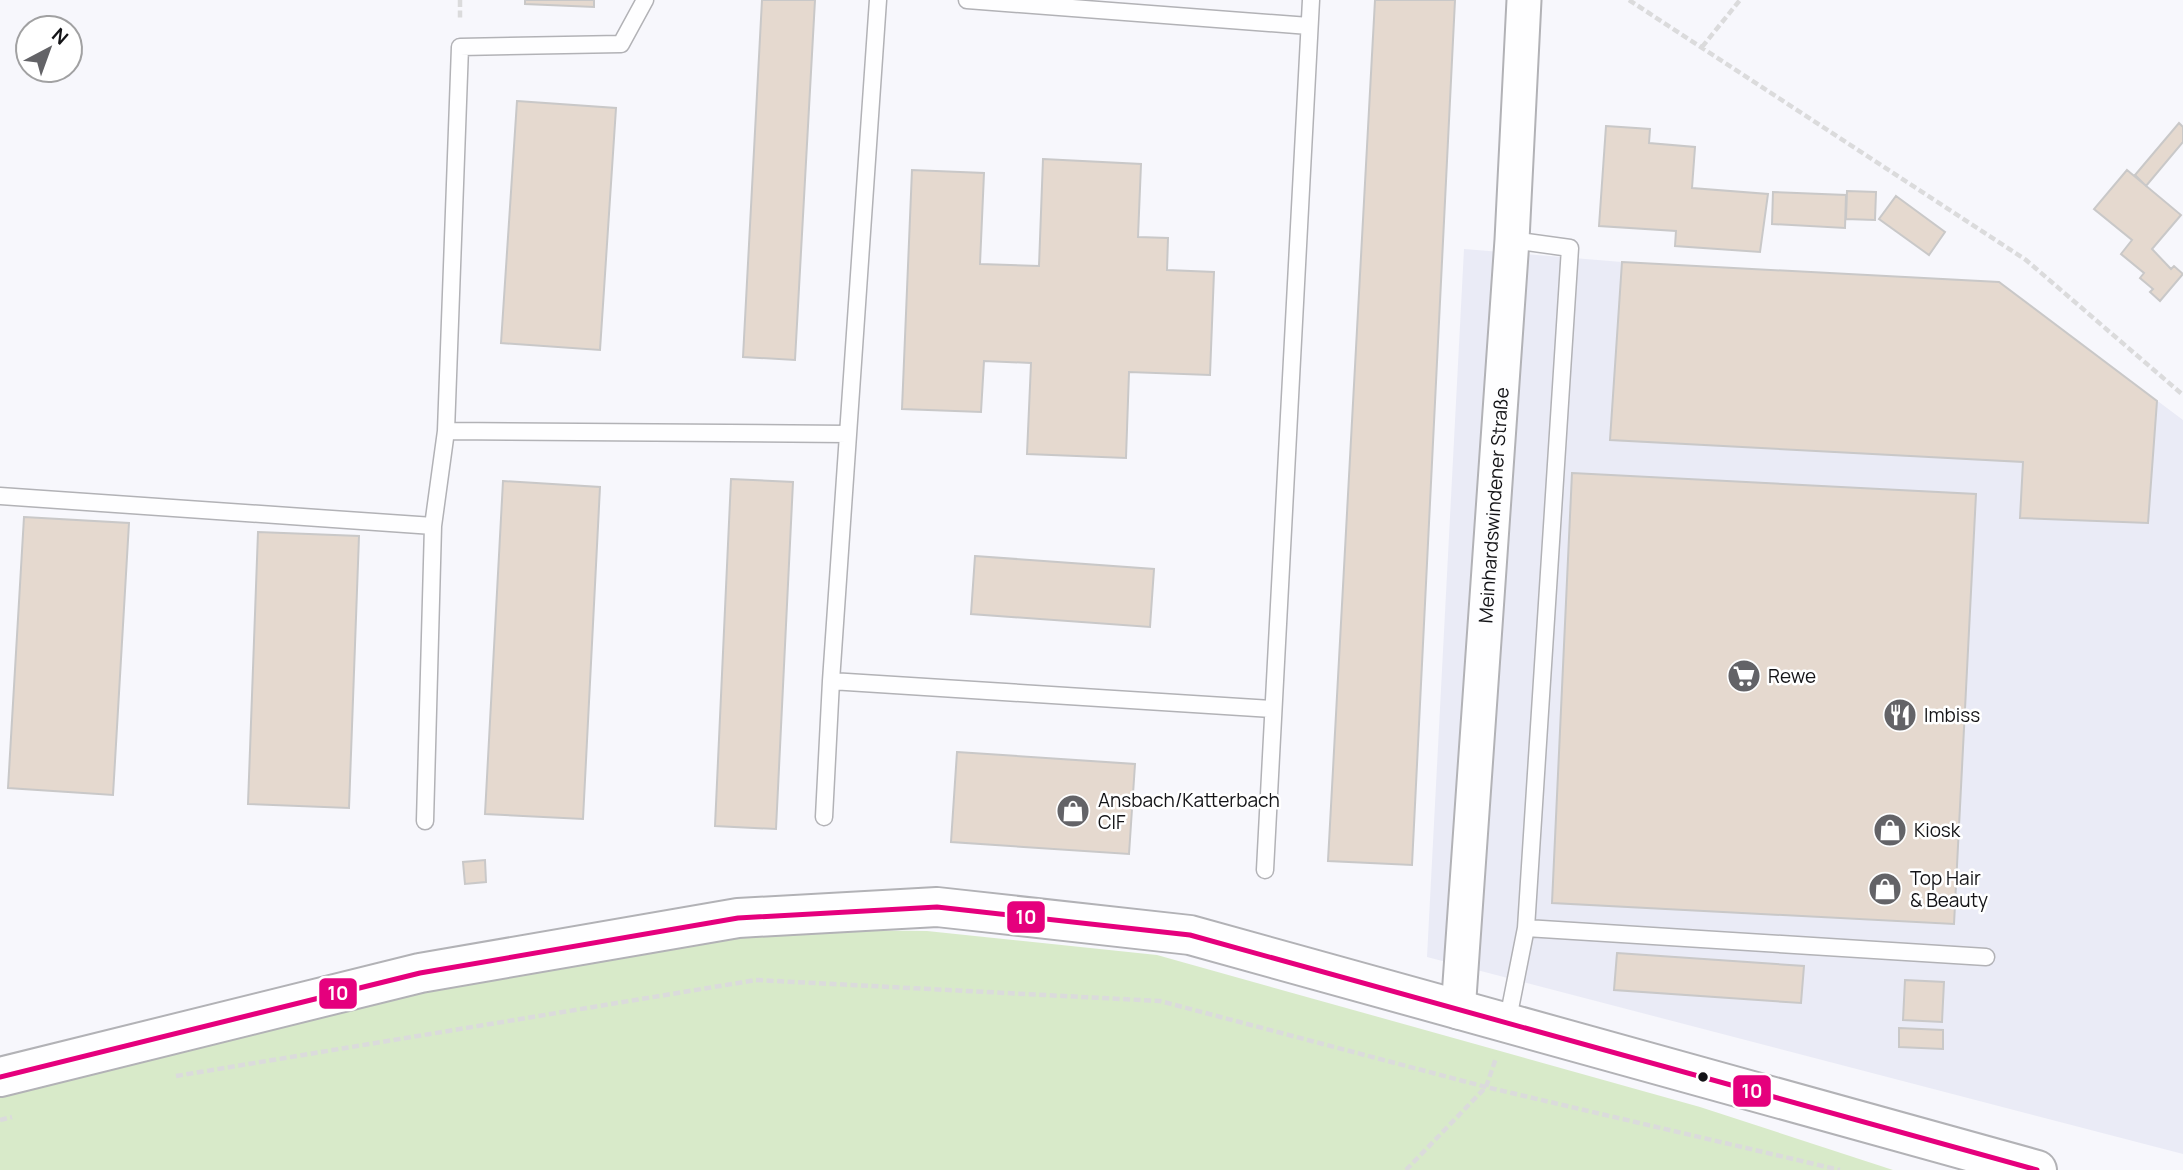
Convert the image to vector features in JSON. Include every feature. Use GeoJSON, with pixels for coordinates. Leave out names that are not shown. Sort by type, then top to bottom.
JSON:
{"type":"FeatureCollection","features":[{"type":"Feature","properties":{"kind":"street","name":"Meinhardswindener Straße"},"geometry":{"type":"LineString","coordinates":[[1458,1012],[1512,240],[1524,0]]}},
{"type":"Feature","properties":{"kind":"street"},"geometry":{"type":"LineString","coordinates":[[0,1077],[420,973],[738,918],[937,908],[1190,935],[1458,1012],[2037,1170]]}},
{"type":"Feature","properties":{"kind":"lane"},"geometry":{"type":"LineString","coordinates":[[425,821],[433,526],[446,430],[460,47],[621,44],[645,0]]}},
{"type":"Feature","properties":{"kind":"lane"},"geometry":{"type":"LineString","coordinates":[[824,817],[878,0]]}},
{"type":"Feature","properties":{"kind":"lane"},"geometry":{"type":"LineString","coordinates":[[967,0],[1310,26]]}},
{"type":"Feature","properties":{"kind":"lane"},"geometry":{"type":"LineString","coordinates":[[1265,870],[1311,0]]}},
{"type":"Feature","properties":{"kind":"lane"},"geometry":{"type":"LineString","coordinates":[[1507,1024],[1526,928],[1570,248],[1512,240]]}},
{"type":"Feature","properties":{"kind":"lane"},"geometry":{"type":"LineString","coordinates":[[446,430],[848,433]]}},
{"type":"Feature","properties":{"kind":"lane"},"geometry":{"type":"LineString","coordinates":[[0,496],[433,526]]}},
{"type":"Feature","properties":{"kind":"lane"},"geometry":{"type":"LineString","coordinates":[[831,681],[1272,709]]}},
{"type":"Feature","properties":{"kind":"lane"},"geometry":{"type":"LineString","coordinates":[[1526,928],[1986,957]]}},
{"type":"Feature","properties":{"kind":"path"},"geometry":{"type":"LineString","coordinates":[[1629,0],[2026,260],[2183,395]]}},
{"type":"Feature","properties":{"kind":"path"},"geometry":{"type":"LineString","coordinates":[[1702,47],[1740,0]]}},
{"type":"Feature","properties":{"kind":"path"},"geometry":{"type":"LineString","coordinates":[[172,1077],[756,980],[1160,1001],[1486,1087],[1840,1170]]}},
{"type":"Feature","properties":{"kind":"path"},"geometry":{"type":"LineString","coordinates":[[1406,1170],[1486,1087]]}},
{"type":"Feature","properties":{"kind":"path"},"geometry":{"type":"LineString","coordinates":[[0,1120],[13,1116]]}},
{"type":"Feature","properties":{"kind":"shaded area"},"geometry":{"type":"Polygon","coordinates":[[[1464,249],[1622,262],[1999,282],[2183,420],[2183,1154],[1427,957],[1464,249]]]}},
{"type":"Feature","properties":{"kind":"green space"},"geometry":{"type":"Polygon","coordinates":[[[734,929],[927,931],[1157,955],[1700,1107],[1893,1170],[0,1170],[0,1091],[430,979],[734,929]]]}},
{"type":"Feature","properties":{"kind":"building"},"geometry":{"type":"Polygon","coordinates":[[[525,0],[594,0],[594,7],[525,4],[525,0]]]}},
{"type":"Feature","properties":{"kind":"building"},"geometry":{"type":"Polygon","coordinates":[[[762,0],[815,0],[795,360],[743,357],[762,0]]]}},
{"type":"Feature","properties":{"kind":"building"},"geometry":{"type":"Polygon","coordinates":[[[1375,0],[1455,0],[1412,865],[1328,861],[1375,0]]]}},
{"type":"Feature","properties":{"kind":"building"},"geometry":{"type":"Polygon","coordinates":[[[517,101],[616,108],[600,350],[501,343],[517,101]]]}},
{"type":"Feature","properties":{"kind":"building"},"geometry":{"type":"Polygon","coordinates":[[[2179,123],[2183,127],[2183,142],[2146,186],[2135,175],[2179,123]]]}},
{"type":"Feature","properties":{"kind":"building"},"geometry":{"type":"Polygon","coordinates":[[[1606,126],[1650,129],[1649,143],[1695,147],[1692,188],[1768,194],[1760,252],[1675,246],[1676,231],[1599,226],[1606,126]]]}},
{"type":"Feature","properties":{"kind":"building"},"geometry":{"type":"Polygon","coordinates":[[[1043,159],[1141,164],[1138,237],[1168,238],[1167,270],[1214,272],[1210,375],[1129,372],[1126,458],[1027,454],[1031,363],[984,361],[981,412],[902,409],[912,170],[984,173],[980,264],[1039,266],[1043,159]]]}},
{"type":"Feature","properties":{"kind":"building"},"geometry":{"type":"Polygon","coordinates":[[[2127,170],[2181,215],[2152,249],[2171,269],[2174,266],[2183,274],[2160,301],[2150,292],[2153,289],[2140,278],[2144,273],[2121,254],[2132,240],[2094,209],[2127,170]]]}},
{"type":"Feature","properties":{"kind":"building"},"geometry":{"type":"Polygon","coordinates":[[[1847,191],[1876,192],[1875,220],[1846,219],[1847,191]]]}},
{"type":"Feature","properties":{"kind":"building"},"geometry":{"type":"Polygon","coordinates":[[[1773,192],[1846,195],[1845,228],[1772,224],[1773,192]]]}},
{"type":"Feature","properties":{"kind":"building"},"geometry":{"type":"Polygon","coordinates":[[[1896,196],[1945,232],[1929,255],[1879,219],[1896,196]]]}},
{"type":"Feature","properties":{"kind":"building"},"geometry":{"type":"Polygon","coordinates":[[[1622,262],[1999,282],[2157,401],[2148,523],[2020,518],[2023,462],[1610,440],[1622,262]]]}},
{"type":"Feature","properties":{"kind":"building"},"geometry":{"type":"Polygon","coordinates":[[[1572,473],[1976,494],[1954,924],[1552,903],[1572,473]]]}},
{"type":"Feature","properties":{"kind":"building"},"geometry":{"type":"Polygon","coordinates":[[[731,479],[793,482],[776,829],[715,826],[731,479]]]}},
{"type":"Feature","properties":{"kind":"building"},"geometry":{"type":"Polygon","coordinates":[[[503,481],[600,487],[583,819],[485,814],[503,481]]]}},
{"type":"Feature","properties":{"kind":"building"},"geometry":{"type":"Polygon","coordinates":[[[24,517],[129,523],[113,795],[8,788],[24,517]]]}},
{"type":"Feature","properties":{"kind":"building"},"geometry":{"type":"Polygon","coordinates":[[[258,532],[359,536],[349,808],[248,804],[258,532]]]}},
{"type":"Feature","properties":{"kind":"building"},"geometry":{"type":"Polygon","coordinates":[[[975,556],[1154,569],[1150,627],[971,614],[975,556]]]}},
{"type":"Feature","properties":{"kind":"building"},"geometry":{"type":"Polygon","coordinates":[[[957,752],[1135,764],[1129,854],[951,842],[957,752]]]}},
{"type":"Feature","properties":{"kind":"building"},"geometry":{"type":"Polygon","coordinates":[[[485,860],[486,882],[465,884],[463,862],[485,860]]]}},
{"type":"Feature","properties":{"kind":"building"},"geometry":{"type":"Polygon","coordinates":[[[1617,953],[1804,966],[1801,1003],[1614,990],[1617,953]]]}},
{"type":"Feature","properties":{"kind":"building"},"geometry":{"type":"Polygon","coordinates":[[[1905,980],[1944,982],[1942,1022],[1903,1020],[1905,980]]]}},
{"type":"Feature","properties":{"kind":"building"},"geometry":{"type":"Polygon","coordinates":[[[1899,1028],[1943,1030],[1943,1049],[1899,1047],[1899,1028]]]}},
{"type":"Feature","properties":{"kind":"transit line","name":"10"},"geometry":{"type":"LineString","coordinates":[[0,1077],[420,973],[738,918],[937,907],[1190,935],[2037,1170]]}},
{"type":"Feature","properties":{"kind":"place","name":"Rewe"},"geometry":{"type":"Point","coordinates":[1744,676]}},
{"type":"Feature","properties":{"kind":"place","name":"Imbiss"},"geometry":{"type":"Point","coordinates":[1900,715]}},
{"type":"Feature","properties":{"kind":"place","name":"Ansbach/Katterbach CIF"},"geometry":{"type":"Point","coordinates":[1073,811]}},
{"type":"Feature","properties":{"kind":"place","name":"Kiosk"},"geometry":{"type":"Point","coordinates":[1890,830]}},
{"type":"Feature","properties":{"kind":"place","name":"Top Hair & Beauty"},"geometry":{"type":"Point","coordinates":[1885,889]}}]}
